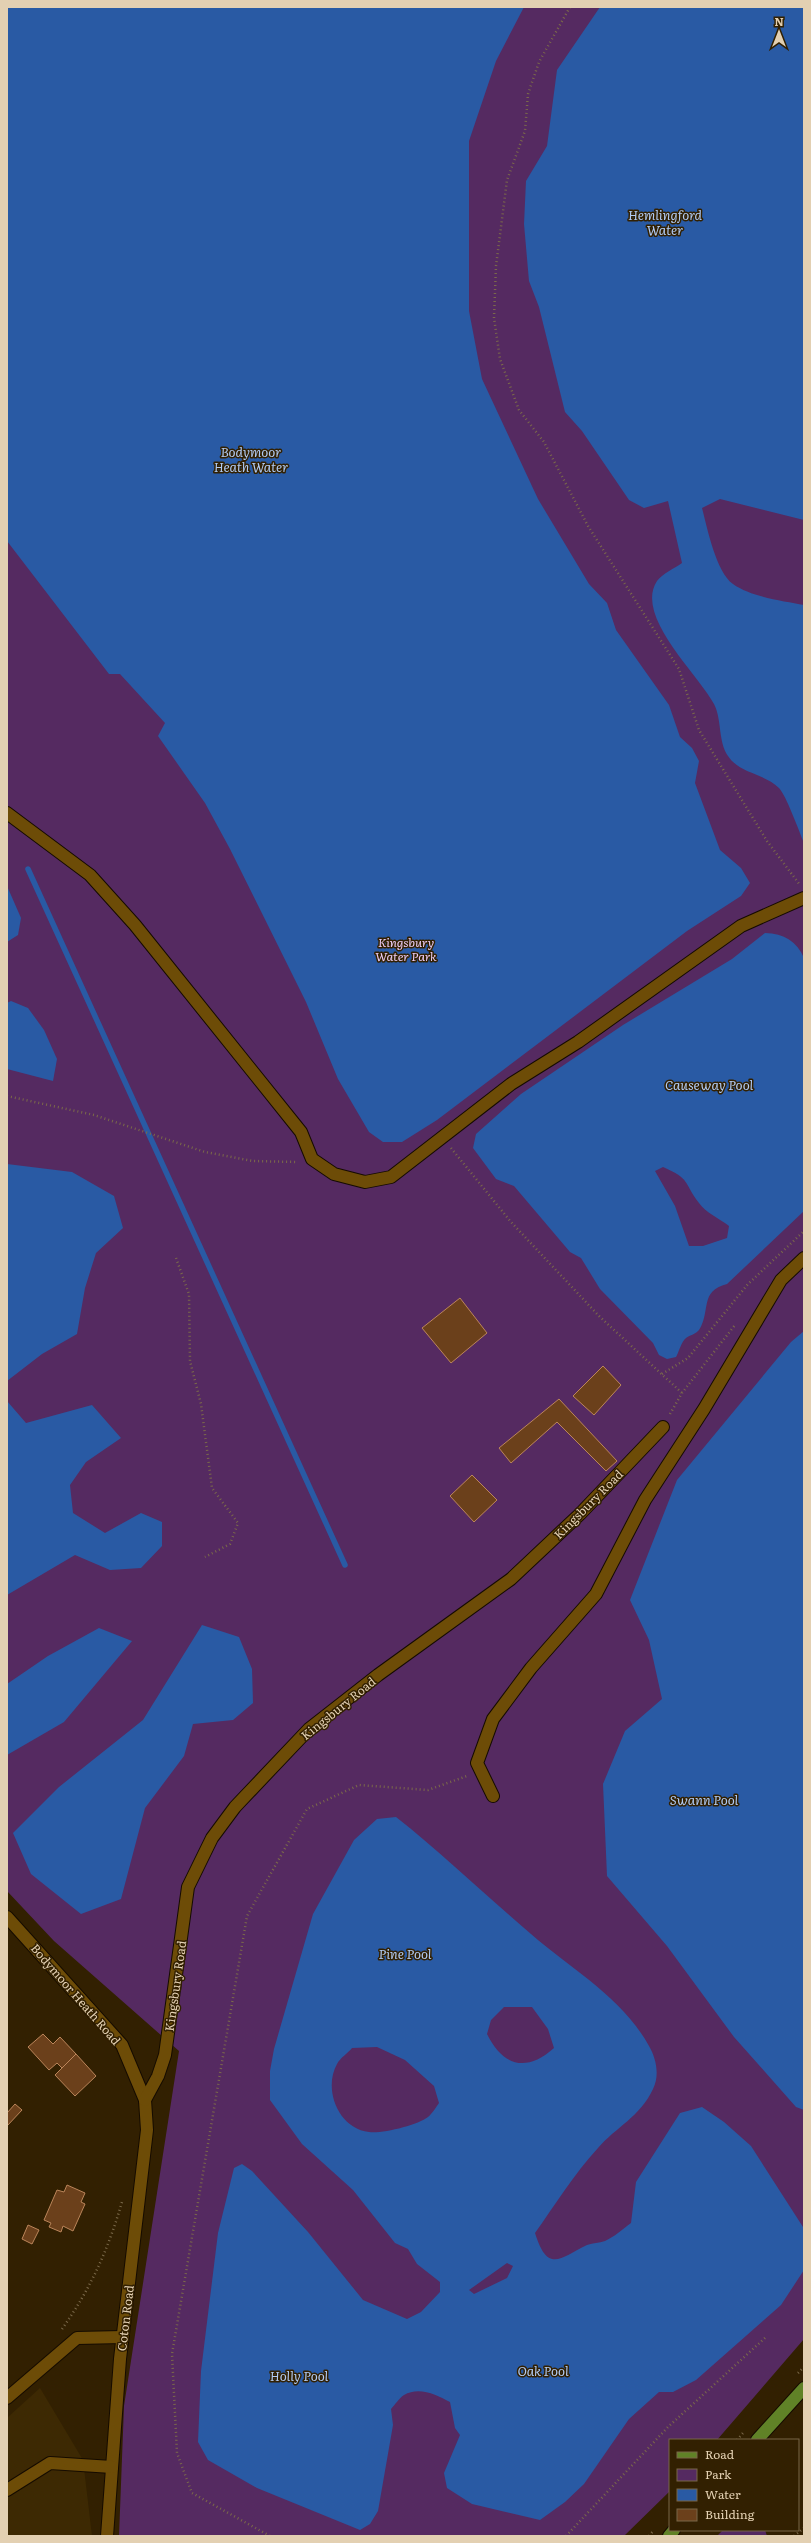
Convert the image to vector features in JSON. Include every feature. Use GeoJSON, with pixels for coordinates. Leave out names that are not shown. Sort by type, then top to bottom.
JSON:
{"type":"FeatureCollection","features":[{"type":"Feature","properties":{"kind":"main road"},"geometry":{"type":"LineString","coordinates":[[758,2439],[804,2388]]}},
{"type":"Feature","properties":{"kind":"street"},"geometry":{"type":"LineString","coordinates":[[7,813],[90,875],[130,919],[301,1132],[312,1159],[334,1174],[365,1182],[391,1177],[511,1084],[578,1042],[741,926],[804,898]]}},
{"type":"Feature","properties":{"kind":"street"},"geometry":{"type":"LineString","coordinates":[[493,1796],[477,1763],[493,1719],[531,1668],[596,1594],[645,1500],[704,1409],[781,1280],[804,1258]]}},
{"type":"Feature","properties":{"kind":"street","name":"Kingsbury Road"},"geometry":{"type":"LineString","coordinates":[[145,2100],[158,2076],[166,2055],[188,1886],[212,1838],[235,1807],[309,1729],[378,1675],[512,1579],[580,1514],[663,1427]]}},
{"type":"Feature","properties":{"kind":"street","name":"Bodymoor Heath Road"},"geometry":{"type":"LineString","coordinates":[[7,1917],[122,2045],[145,2100]]}},
{"type":"Feature","properties":{"kind":"street","name":"Coton Road"},"geometry":{"type":"LineString","coordinates":[[107,2536],[122,2337],[147,2130],[145,2100]]}},
{"type":"Feature","properties":{"kind":"street"},"geometry":{"type":"LineString","coordinates":[[7,2398],[77,2338],[122,2337]]}},
{"type":"Feature","properties":{"kind":"street"},"geometry":{"type":"LineString","coordinates":[[7,2490],[50,2463],[112,2467]]}},
{"type":"Feature","properties":{"kind":"path"},"geometry":{"type":"LineString","coordinates":[[570,7],[539,62],[528,94],[525,131],[507,180],[496,266],[494,318],[500,359],[519,410],[544,442],[588,526],[679,669],[699,730],[767,841],[804,890]]}},
{"type":"Feature","properties":{"kind":"path"},"geometry":{"type":"LineString","coordinates":[[7,1096],[94,1115],[205,1152],[253,1161],[301,1162],[312,1159]]}},
{"type":"Feature","properties":{"kind":"path"},"geometry":{"type":"LineString","coordinates":[[443,1138],[511,1222],[599,1316],[682,1393],[663,1427]]}},
{"type":"Feature","properties":{"kind":"path"},"geometry":{"type":"LineString","coordinates":[[662,1374],[688,1358],[748,1284],[804,1231]]}},
{"type":"Feature","properties":{"kind":"path"},"geometry":{"type":"LineString","coordinates":[[176,1258],[189,1294],[190,1361],[201,1404],[212,1488],[238,1524],[230,1544],[205,1557]]}},
{"type":"Feature","properties":{"kind":"path"},"geometry":{"type":"LineString","coordinates":[[270,2536],[192,2493],[177,2453],[172,2354],[247,1916],[307,1809],[359,1785],[428,1790],[481,1771]]}},
{"type":"Feature","properties":{"kind":"path"},"geometry":{"type":"LineString","coordinates":[[62,2330],[96,2273],[111,2241],[123,2197]]}},
{"type":"Feature","properties":{"kind":"path"},"geometry":{"type":"LineString","coordinates":[[566,2536],[668,2427],[766,2337]]}},
{"type":"Feature","properties":{"kind":"path"},"geometry":{"type":"LineString","coordinates":[[794,2536],[804,2528]]}},
{"type":"Feature","properties":{"kind":"shaded area"},"geometry":{"type":"Polygon","coordinates":[[[40,2388],[83,2460],[92,2536],[7,2536],[7,2418],[40,2388]]]}},
{"type":"Feature","properties":{"kind":"green space","name":"Kingsbury Water Park"},"geometry":{"type":"Polygon","coordinates":[[[7,7],[804,7],[804,2339],[718,2439],[669,2439],[669,2492],[624,2536],[119,2536],[124,2406],[179,2051],[54,1941],[7,1891],[7,7]]]}},
{"type":"Feature","properties":{"kind":"green space"},"geometry":{"type":"Polygon","coordinates":[[[722,2531],[765,2531],[767,2536],[717,2536],[722,2531]]]}},
{"type":"Feature","properties":{"kind":"water","name":"Bodymoor Heath Water"},"geometry":{"type":"Polygon","coordinates":[[[7,7],[524,7],[496,61],[469,141],[469,311],[482,379],[538,499],[589,584],[607,603],[616,630],[669,705],[680,737],[692,748],[699,761],[695,783],[720,850],[741,868],[750,883],[741,896],[687,931],[437,1120],[402,1142],[383,1142],[369,1132],[338,1079],[306,1002],[230,849],[205,803],[158,736],[165,723],[120,674],[109,674],[7,541],[7,7]]]}},
{"type":"Feature","properties":{"kind":"water","name":"Hemlingford Water"},"geometry":{"type":"Polygon","coordinates":[[[600,7],[804,7],[804,520],[720,499],[702,508],[717,560],[727,578],[733,584],[758,595],[804,605],[804,843],[789,805],[779,788],[766,779],[745,770],[733,762],[728,756],[721,737],[718,716],[714,704],[671,644],[661,627],[654,611],[652,595],[659,578],[682,563],[668,501],[644,508],[629,500],[582,431],[565,412],[539,307],[529,281],[524,224],[526,181],[547,146],[557,70],[600,7]]]}},
{"type":"Feature","properties":{"kind":"water"},"geometry":{"type":"Polygon","coordinates":[[[7,886],[21,918],[18,935],[7,942],[7,886]]]}},
{"type":"Feature","properties":{"kind":"water","name":"Causeway Pool"},"geometry":{"type":"Polygon","coordinates":[[[765,933],[772,933],[784,937],[794,943],[804,958],[804,1211],[727,1284],[712,1291],[707,1302],[699,1330],[684,1340],[676,1357],[667,1359],[659,1355],[653,1343],[600,1289],[581,1258],[570,1252],[514,1186],[496,1179],[473,1148],[476,1134],[521,1094],[623,1025],[732,959],[765,933]],[[663,1167],[655,1171],[675,1206],[689,1246],[703,1246],[727,1238],[729,1226],[702,1206],[686,1182],[672,1171],[663,1167]]]}},
{"type":"Feature","properties":{"kind":"water"},"geometry":{"type":"Polygon","coordinates":[[[11,1001],[28,1008],[44,1030],[57,1059],[53,1081],[7,1069],[7,1003],[11,1001]]]}},
{"type":"Feature","properties":{"kind":"water"},"geometry":{"type":"Polygon","coordinates":[[[7,1164],[72,1172],[114,1196],[123,1228],[96,1253],[85,1288],[77,1334],[42,1354],[7,1381],[7,1164]]]}},
{"type":"Feature","properties":{"kind":"water","name":"Swann Pool"},"geometry":{"type":"Polygon","coordinates":[[[804,1331],[804,2110],[796,2107],[734,2037],[667,1946],[607,1876],[603,1784],[625,1731],[662,1699],[649,1640],[630,1600],[677,1480],[791,1342],[804,1331]]]}},
{"type":"Feature","properties":{"kind":"water"},"geometry":{"type":"Polygon","coordinates":[[[7,1401],[26,1423],[92,1405],[121,1438],[86,1462],[70,1485],[73,1513],[105,1533],[141,1513],[162,1522],[162,1546],[141,1568],[110,1570],[75,1555],[7,1595],[7,1401]]]}},
{"type":"Feature","properties":{"kind":"water"},"geometry":{"type":"Polygon","coordinates":[[[202,1625],[239,1637],[252,1669],[253,1703],[233,1720],[193,1724],[184,1756],[145,1808],[121,1899],[81,1914],[31,1874],[13,1833],[59,1787],[143,1720],[202,1625]]]}},
{"type":"Feature","properties":{"kind":"water"},"geometry":{"type":"Polygon","coordinates":[[[99,1628],[132,1641],[64,1722],[7,1755],[7,1684],[48,1656],[99,1628]]]}},
{"type":"Feature","properties":{"kind":"water"},"geometry":{"type":"Polygon","coordinates":[[[396,1817],[546,1947],[595,1985],[625,2013],[638,2029],[654,2056],[657,2072],[655,2084],[648,2099],[635,2114],[605,2141],[589,2158],[535,2233],[545,2254],[550,2258],[562,2258],[587,2245],[603,2242],[631,2223],[636,2182],[680,2113],[702,2107],[724,2122],[751,2146],[803,2227],[804,2270],[781,2305],[696,2380],[673,2392],[659,2392],[629,2419],[584,2484],[565,2502],[540,2520],[472,2504],[447,2488],[444,2473],[460,2435],[455,2428],[450,2402],[428,2392],[410,2392],[404,2395],[391,2409],[393,2425],[378,2511],[370,2524],[360,2530],[257,2488],[208,2460],[198,2442],[201,2371],[218,2233],[234,2168],[242,2164],[252,2171],[308,2232],[363,2300],[407,2319],[421,2312],[440,2292],[440,2282],[417,2264],[408,2249],[395,2243],[353,2190],[302,2144],[270,2100],[270,2071],[274,2049],[313,1914],[354,1840],[377,1819],[396,1817]],[[504,2007],[491,2020],[487,2034],[493,2045],[500,2053],[508,2059],[525,2063],[534,2061],[544,2056],[554,2048],[548,2029],[532,2007],[504,2007]],[[377,2047],[352,2048],[337,2064],[333,2074],[332,2085],[336,2106],[349,2123],[358,2129],[369,2132],[382,2132],[416,2123],[431,2114],[439,2103],[434,2086],[405,2060],[377,2047]],[[507,2263],[469,2290],[474,2294],[507,2278],[513,2266],[507,2263]]]}},
{"type":"Feature","properties":{"kind":"building"},"geometry":{"type":"Polygon","coordinates":[[[460,1298],[487,1333],[451,1363],[422,1328],[460,1298]]]}},
{"type":"Feature","properties":{"kind":"building"},"geometry":{"type":"Polygon","coordinates":[[[603,1366],[621,1385],[594,1415],[573,1396],[603,1366]]]}},
{"type":"Feature","properties":{"kind":"building"},"geometry":{"type":"Polygon","coordinates":[[[559,1399],[617,1461],[606,1471],[557,1422],[511,1463],[499,1448],[559,1399]]]}},
{"type":"Feature","properties":{"kind":"building"},"geometry":{"type":"Polygon","coordinates":[[[472,1475],[497,1500],[474,1522],[450,1496],[472,1475]]]}},
{"type":"Feature","properties":{"kind":"building"},"geometry":{"type":"Polygon","coordinates":[[[43,2034],[53,2044],[60,2037],[76,2054],[62,2068],[57,2063],[49,2070],[28,2047],[43,2034]]]}},
{"type":"Feature","properties":{"kind":"building"},"geometry":{"type":"Polygon","coordinates":[[[76,2054],[96,2076],[75,2096],[55,2075],[76,2054]]]}},
{"type":"Feature","properties":{"kind":"building"},"geometry":{"type":"Polygon","coordinates":[[[15,2104],[22,2110],[7,2126],[7,2113],[15,2104]]]}},
{"type":"Feature","properties":{"kind":"building"},"geometry":{"type":"Polygon","coordinates":[[[67,2185],[85,2193],[81,2202],[85,2204],[73,2231],[63,2226],[61,2232],[49,2227],[51,2223],[44,2220],[57,2190],[64,2192],[67,2185]]]}},
{"type":"Feature","properties":{"kind":"building"},"geometry":{"type":"Polygon","coordinates":[[[28,2225],[39,2230],[32,2244],[22,2239],[28,2225]]]}},
{"type":"Feature","properties":{"kind":"waterway"},"geometry":{"type":"LineString","coordinates":[[28,869],[345,1565]]}},
{"type":"Feature","properties":{"kind":"water label","name":"Pine Pool"},"geometry":{"type":"Point","coordinates":[405,1953]}},
{"type":"Feature","properties":{"kind":"water label","name":"Oak Pool"},"geometry":{"type":"Point","coordinates":[543,2370]}},
{"type":"Feature","properties":{"kind":"water label","name":"Holly Pool"},"geometry":{"type":"Point","coordinates":[299,2375]}}]}
